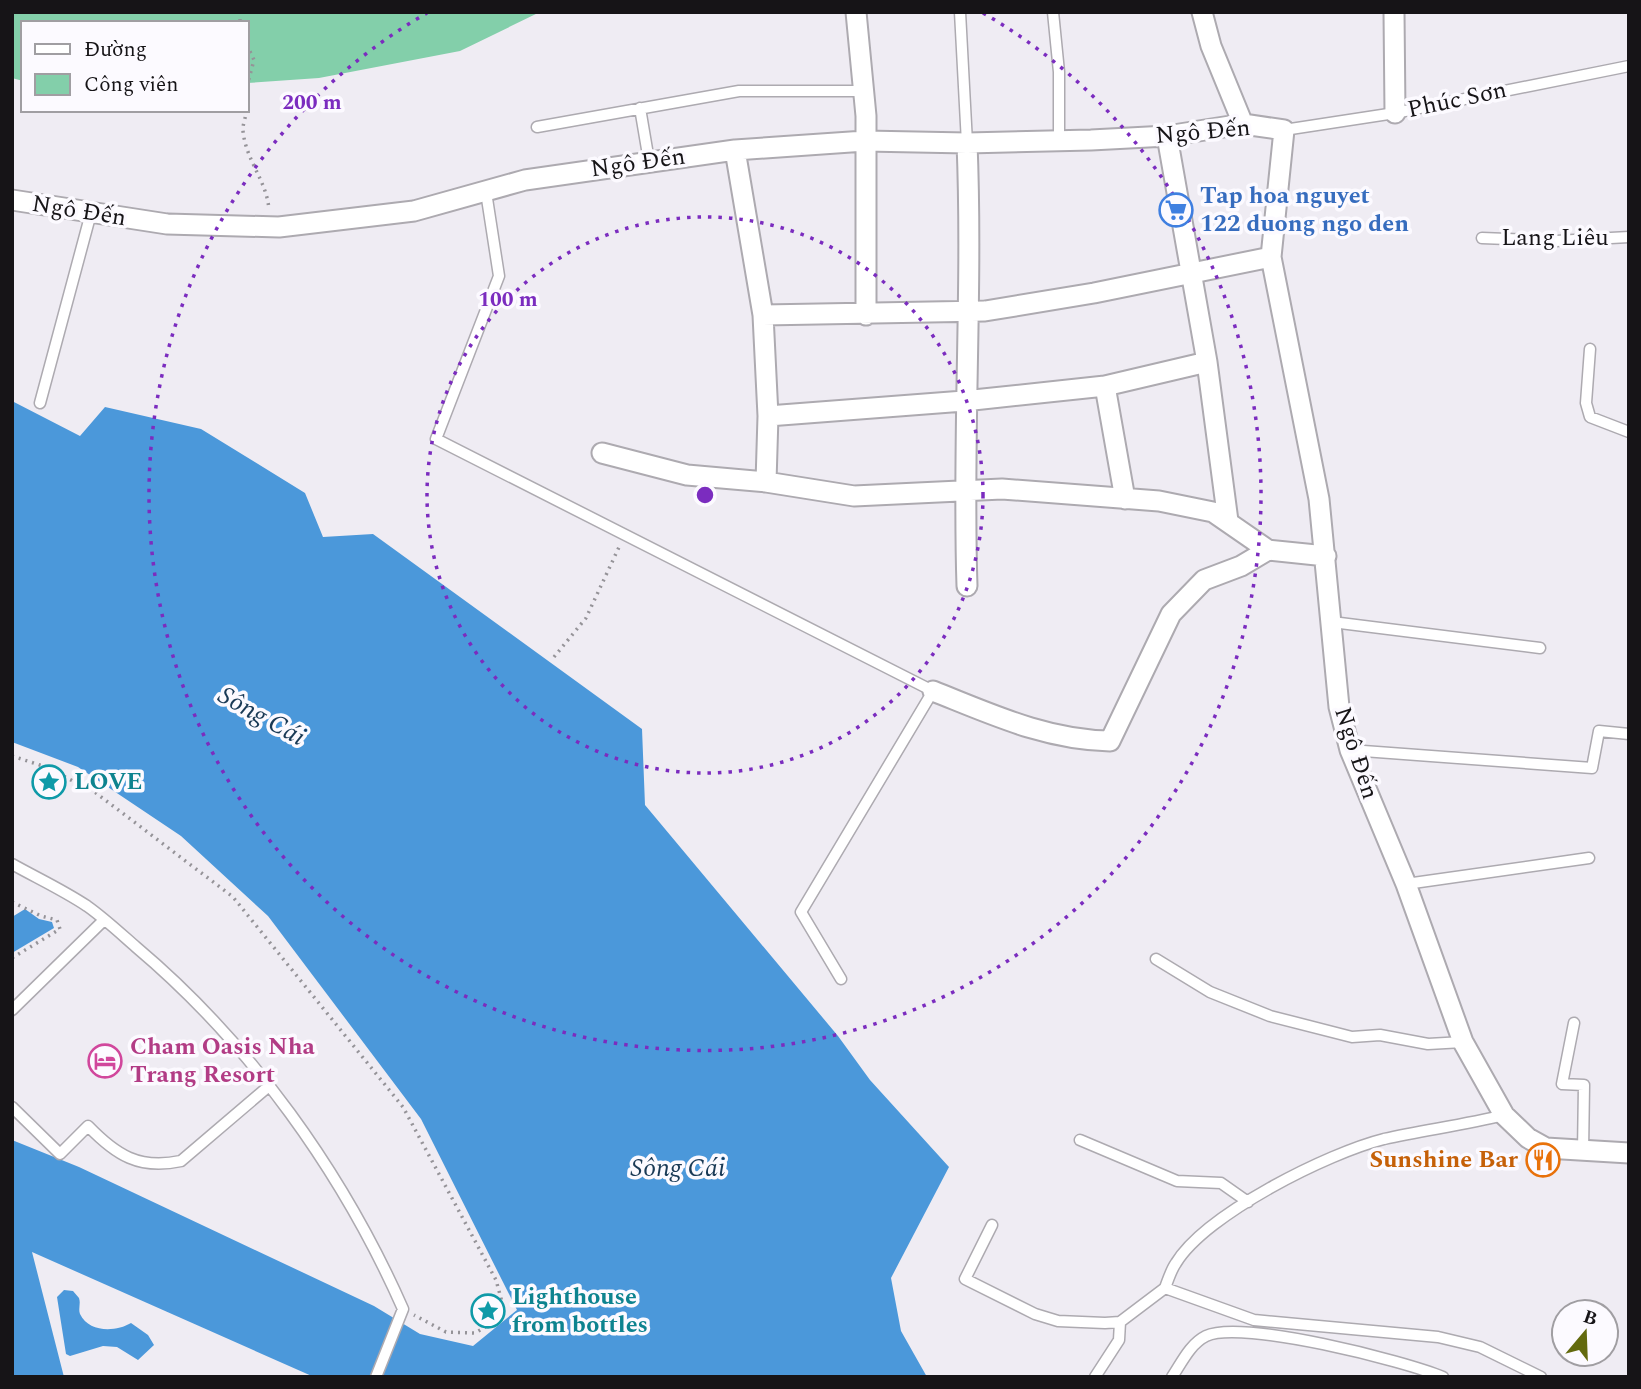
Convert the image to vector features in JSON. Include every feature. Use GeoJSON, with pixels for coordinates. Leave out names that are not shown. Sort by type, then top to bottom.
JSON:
{"type":"FeatureCollection","features":[{"type":"Feature","properties":{"kind":"street"},"geometry":{"type":"LineString","coordinates":[[856,12],[864,91],[866,315]]}},
{"type":"Feature","properties":{"kind":"street"},"geometry":{"type":"LineString","coordinates":[[1202,12],[1211,46],[1243,124]]}},
{"type":"Feature","properties":{"kind":"street"},"geometry":{"type":"LineString","coordinates":[[1394,12],[1395,113]]}},
{"type":"Feature","properties":{"kind":"street","name":"Ngô Đến"},"geometry":{"type":"LineString","coordinates":[[12,200],[179,225],[270,227],[338,222],[414,211],[525,180],[735,150],[864,141],[967,143],[1167,136],[1243,124],[1284,131],[1271,257],[1317,487],[1339,707],[1350,750],[1406,884],[1463,1042],[1504,1115],[1528,1138],[1546,1149],[1583,1153],[1629,1153]]}},
{"type":"Feature","properties":{"kind":"street"},"geometry":{"type":"LineString","coordinates":[[1167,136],[1207,362],[1228,521]]}},
{"type":"Feature","properties":{"kind":"street"},"geometry":{"type":"LineString","coordinates":[[967,143],[970,279],[964,401],[967,586]]}},
{"type":"Feature","properties":{"kind":"street"},"geometry":{"type":"LineString","coordinates":[[735,150],[763,315],[768,416],[766,482]]}},
{"type":"Feature","properties":{"kind":"street"},"geometry":{"type":"LineString","coordinates":[[763,315],[967,312],[1094,293],[1271,257]]}},
{"type":"Feature","properties":{"kind":"street"},"geometry":{"type":"LineString","coordinates":[[768,416],[964,401],[1105,386],[1207,362]]}},
{"type":"Feature","properties":{"kind":"street"},"geometry":{"type":"LineString","coordinates":[[1105,386],[1125,499]]}},
{"type":"Feature","properties":{"kind":"street"},"geometry":{"type":"LineString","coordinates":[[602,453],[687,475],[766,482],[854,496],[922,495],[1002,489],[1186,506],[1213,512],[1268,550],[1326,556]]}},
{"type":"Feature","properties":{"kind":"street"},"geometry":{"type":"LineString","coordinates":[[933,691],[1029,729],[1079,740],[1110,741],[1171,614],[1204,580],[1241,566],[1268,550]]}},
{"type":"Feature","properties":{"kind":"lane"},"geometry":{"type":"LineString","coordinates":[[960,12],[967,143]]}},
{"type":"Feature","properties":{"kind":"lane"},"geometry":{"type":"LineString","coordinates":[[1053,12],[1059,72],[1059,141]]}},
{"type":"Feature","properties":{"kind":"lane","name":"Phúc Sơn"},"geometry":{"type":"LineString","coordinates":[[1284,131],[1395,113],[1629,66]]}},
{"type":"Feature","properties":{"kind":"lane"},"geometry":{"type":"LineString","coordinates":[[537,127],[739,91],[864,91]]}},
{"type":"Feature","properties":{"kind":"lane"},"geometry":{"type":"LineString","coordinates":[[640,108],[649,161]]}},
{"type":"Feature","properties":{"kind":"lane"},"geometry":{"type":"LineString","coordinates":[[486,192],[499,276],[436,439],[933,691],[802,912],[841,979]]}},
{"type":"Feature","properties":{"kind":"lane"},"geometry":{"type":"LineString","coordinates":[[40,403],[91,213]]}},
{"type":"Feature","properties":{"kind":"lane","name":"Lang Liêu"},"geometry":{"type":"LineString","coordinates":[[1482,238],[1556,241],[1629,237]]}},
{"type":"Feature","properties":{"kind":"lane"},"geometry":{"type":"LineString","coordinates":[[1590,349],[1586,402],[1590,417],[1629,432]]}},
{"type":"Feature","properties":{"kind":"lane"},"geometry":{"type":"LineString","coordinates":[[1332,622],[1540,649]]}},
{"type":"Feature","properties":{"kind":"lane"},"geometry":{"type":"LineString","coordinates":[[1350,750],[1592,768],[1599,731],[1629,734]]}},
{"type":"Feature","properties":{"kind":"lane"},"geometry":{"type":"LineString","coordinates":[[1406,884],[1589,858]]}},
{"type":"Feature","properties":{"kind":"lane"},"geometry":{"type":"LineString","coordinates":[[12,864],[59,889],[104,920],[187,995],[269,1086],[371,1239],[403,1309],[376,1377]]}},
{"type":"Feature","properties":{"kind":"lane"},"geometry":{"type":"LineString","coordinates":[[12,1010],[104,920]]}},
{"type":"Feature","properties":{"kind":"lane"},"geometry":{"type":"LineString","coordinates":[[1156,959],[1210,992],[1269,1016],[1352,1037],[1380,1035],[1428,1044],[1463,1042]]}},
{"type":"Feature","properties":{"kind":"lane"},"geometry":{"type":"LineString","coordinates":[[1574,1023],[1562,1084],[1584,1085],[1583,1153]]}},
{"type":"Feature","properties":{"kind":"lane"},"geometry":{"type":"LineString","coordinates":[[12,1107],[60,1154],[88,1126],[114,1152],[164,1165],[181,1161],[269,1086]]}},
{"type":"Feature","properties":{"kind":"lane"},"geometry":{"type":"LineString","coordinates":[[992,1225],[965,1279],[1034,1314],[1058,1321],[1120,1322],[1165,1288],[1175,1263],[1191,1244],[1248,1202],[1335,1154],[1383,1139],[1504,1115]]}},
{"type":"Feature","properties":{"kind":"lane"},"geometry":{"type":"LineString","coordinates":[[1080,1140],[1177,1181],[1221,1183],[1248,1202]]}},
{"type":"Feature","properties":{"kind":"lane"},"geometry":{"type":"LineString","coordinates":[[1165,1288],[1254,1320],[1448,1339],[1480,1347],[1541,1377]]}},
{"type":"Feature","properties":{"kind":"lane"},"geometry":{"type":"LineString","coordinates":[[1095,1377],[1119,1340],[1120,1322]]}},
{"type":"Feature","properties":{"kind":"lane"},"geometry":{"type":"LineString","coordinates":[[1172,1377],[1193,1346],[1216,1333],[1334,1345],[1443,1377]]}},
{"type":"Feature","properties":{"kind":"path"},"geometry":{"type":"LineString","coordinates":[[248,47],[254,60],[248,82]]}},
{"type":"Feature","properties":{"kind":"path"},"geometry":{"type":"LineString","coordinates":[[246,112],[242,129],[251,164],[268,190],[270,227]]}},
{"type":"Feature","properties":{"kind":"path"},"geometry":{"type":"LineString","coordinates":[[554,657],[586,618],[625,535]]}},
{"type":"Feature","properties":{"kind":"path"},"geometry":{"type":"LineString","coordinates":[[12,755],[46,767],[96,793],[233,897],[403,1107],[496,1280],[502,1302],[494,1322],[475,1334],[446,1332],[403,1309]]}},
{"type":"Feature","properties":{"kind":"path"},"geometry":{"type":"LineString","coordinates":[[12,902],[41,916],[57,920],[60,929],[12,958]]}},
{"type":"Feature","properties":{"kind":"green space"},"geometry":{"type":"Polygon","coordinates":[[[12,12],[540,12],[460,51],[319,78],[248,83],[248,21],[21,21],[21,80],[12,78],[12,12]]]}},
{"type":"Feature","properties":{"kind":"water","name":"Sông Cái"},"geometry":{"type":"Polygon","coordinates":[[[12,401],[80,436],[105,407],[201,429],[305,493],[323,537],[373,534],[642,729],[645,805],[838,1036],[870,1080],[949,1167],[891,1278],[901,1331],[927,1377],[314,1377],[32,1252],[64,1377],[12,1377],[12,1140],[79,1167],[374,1306],[420,1334],[473,1346],[517,1310],[421,1119],[268,916],[181,836],[78,767],[12,742],[12,401]]]}},
{"type":"Feature","properties":{"kind":"water"},"geometry":{"type":"Polygon","coordinates":[[[25,909],[39,919],[52,922],[54,928],[12,953],[12,917],[25,909]]]}},
{"type":"Feature","properties":{"kind":"water"},"geometry":{"type":"Polygon","coordinates":[[[64,1290],[73,1291],[79,1298],[80,1314],[90,1325],[111,1329],[131,1323],[148,1335],[154,1345],[138,1360],[117,1347],[103,1346],[70,1356],[66,1354],[57,1297],[64,1290]]]}},
{"type":"Feature","properties":{"kind":"place","name":"Tap hoa nguyet 122 duong ngo den"},"geometry":{"type":"Point","coordinates":[1176,210]}},
{"type":"Feature","properties":{"kind":"place","name":"LOVE"},"geometry":{"type":"Point","coordinates":[49,782]}},
{"type":"Feature","properties":{"kind":"place","name":"Cham Oasis Nha Trang Resort"},"geometry":{"type":"Point","coordinates":[105,1061]}},
{"type":"Feature","properties":{"kind":"place","name":"Sunshine Bar"},"geometry":{"type":"Point","coordinates":[1543,1160]}},
{"type":"Feature","properties":{"kind":"place","name":"Lighthouse from bottles"},"geometry":{"type":"Point","coordinates":[488,1311]}}]}
